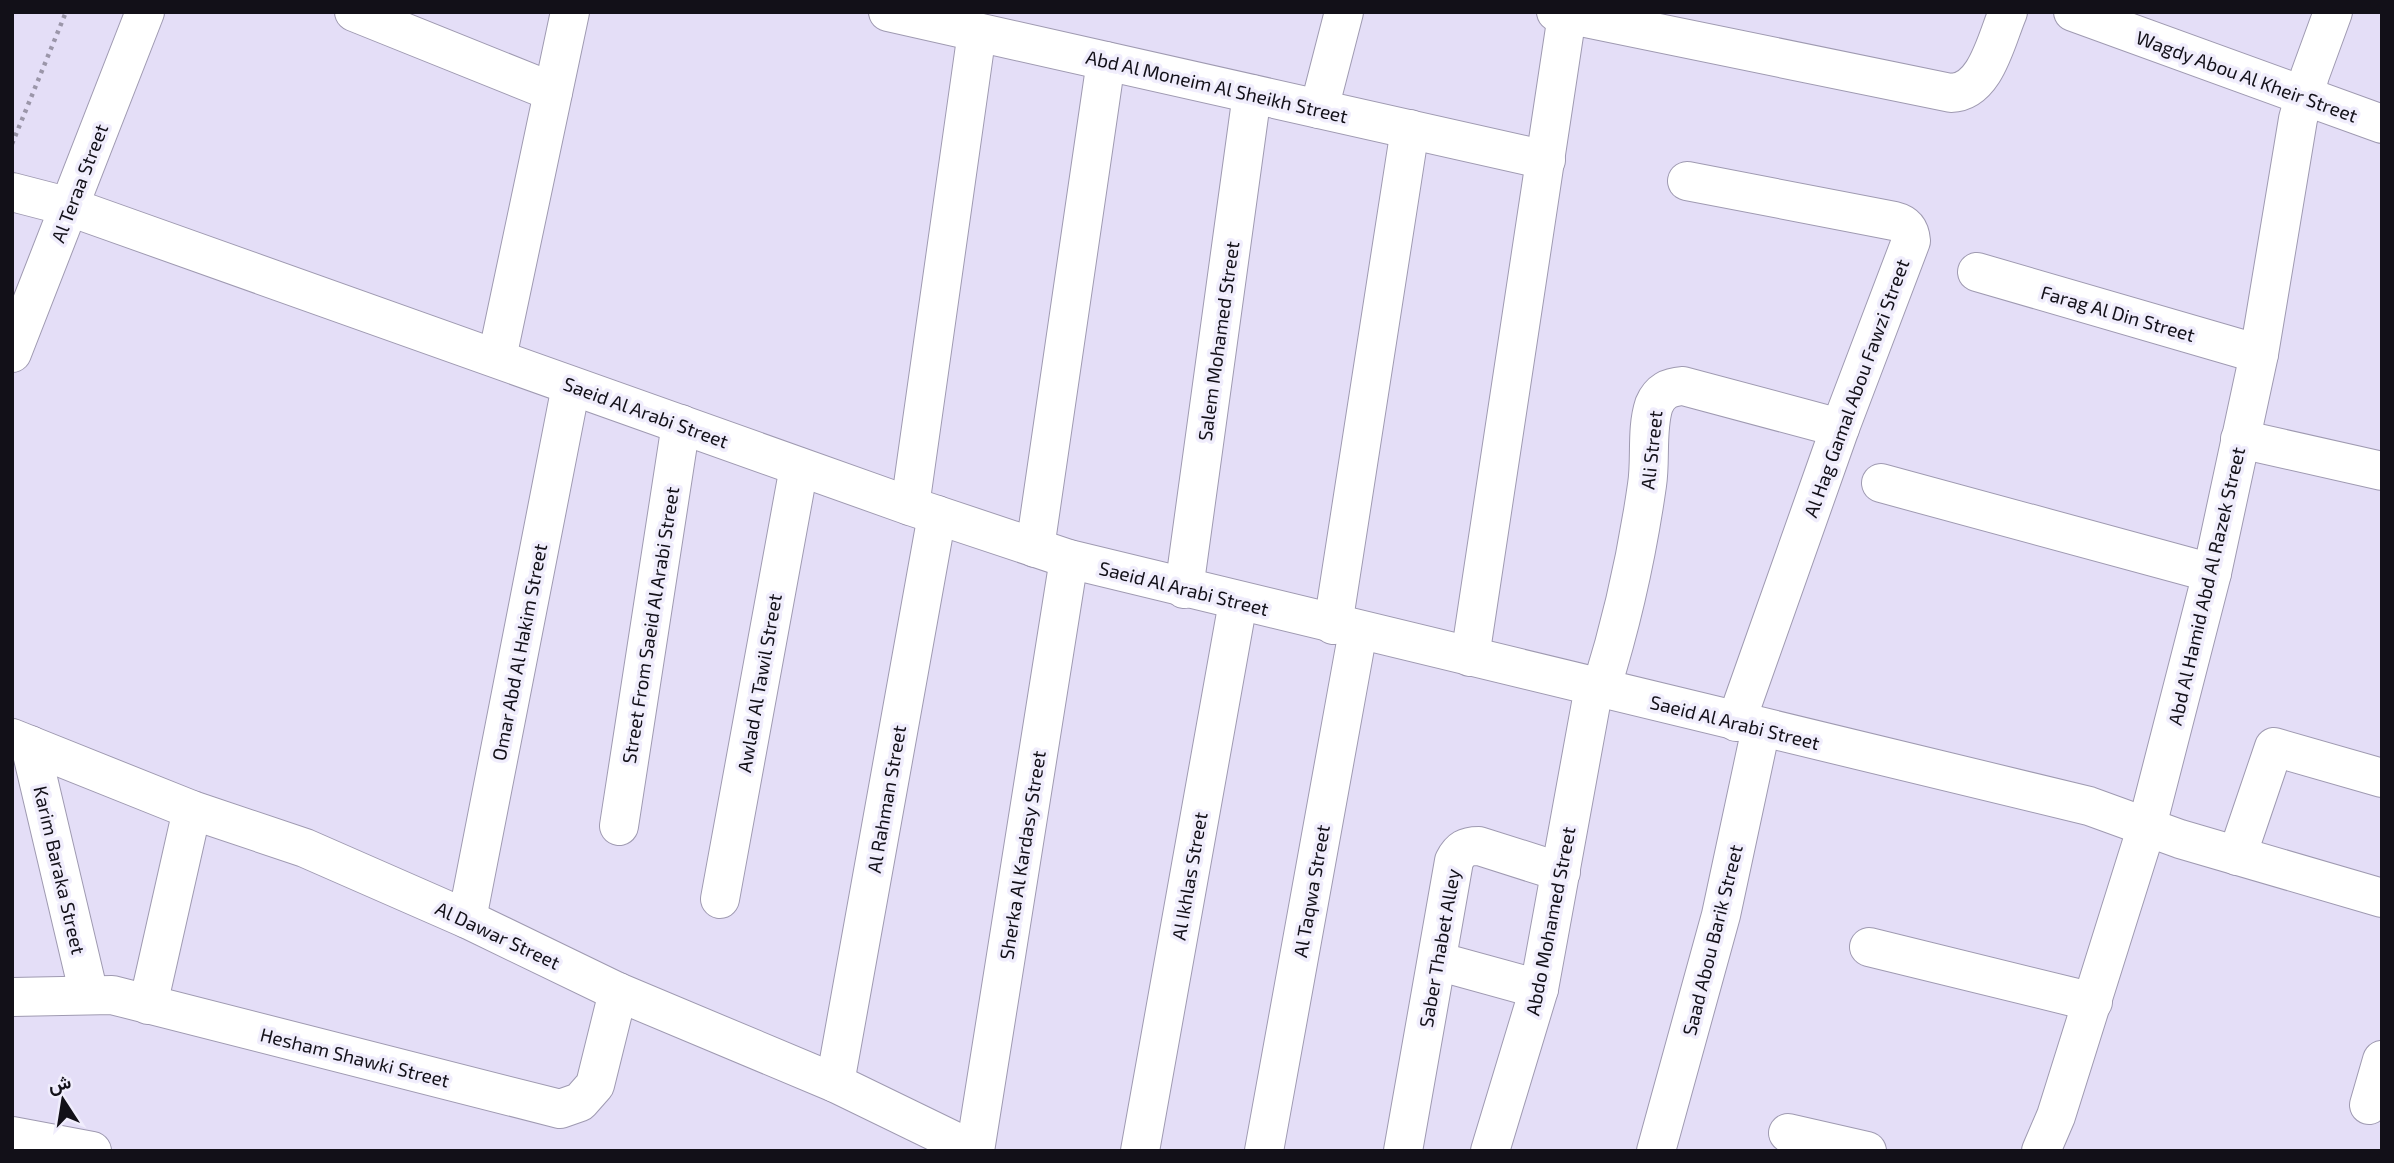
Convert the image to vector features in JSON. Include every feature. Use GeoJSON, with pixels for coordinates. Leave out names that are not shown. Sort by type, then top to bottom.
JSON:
{"type":"FeatureCollection","features":[{"type":"Feature","properties":{"kind":"street","name":"Al Teraa Street"},"geometry":{"type":"LineString","coordinates":[[12,353],[145,12]]}},
{"type":"Feature","properties":{"kind":"street"},"geometry":{"type":"LineString","coordinates":[[354,12],[553,92]]}},
{"type":"Feature","properties":{"kind":"street"},"geometry":{"type":"LineString","coordinates":[[497,358],[570,12]]}},
{"type":"Feature","properties":{"kind":"street","name":"Abd Al Moneim Al Sheikh Street"},"geometry":{"type":"LineString","coordinates":[[888,12],[1546,160]]}},
{"type":"Feature","properties":{"kind":"street"},"geometry":{"type":"LineString","coordinates":[[1319,109],[1344,12]]}},
{"type":"Feature","properties":{"kind":"street"},"geometry":{"type":"LineString","coordinates":[[1470,657],[1546,160],[1562,13],[1951,93],[1970,89],[1982,73],[2008,12]]}},
{"type":"Feature","properties":{"kind":"street","name":"Wagdy Abou Al Kheir Street"},"geometry":{"type":"LineString","coordinates":[[2073,12],[2304,98],[2382,124]]}},
{"type":"Feature","properties":{"kind":"street","name":"Abd Al Hamid Abd Al Razek Street"},"geometry":{"type":"LineString","coordinates":[[2041,1151],[2052,1130],[2147,826],[2212,573],[2259,354],[2304,98],[2333,12]]}},
{"type":"Feature","properties":{"kind":"street","name":"Al Rahman Street"},"geometry":{"type":"LineString","coordinates":[[835,1083],[923,511],[976,32]]}},
{"type":"Feature","properties":{"kind":"street","name":"Sherka Al Kardasy Street"},"geometry":{"type":"LineString","coordinates":[[975,1151],[1052,554],[1106,61]]}},
{"type":"Feature","properties":{"kind":"street","name":"Salem Mohamed Street"},"geometry":{"type":"LineString","coordinates":[[1184,589],[1252,94]]}},
{"type":"Feature","properties":{"kind":"street","name":"Al Taqwa Street"},"geometry":{"type":"LineString","coordinates":[[1264,1151],[1345,628],[1409,129]]}},
{"type":"Feature","properties":{"kind":"street","name":"Al Hag Gamal Abou Fawzi Street"},"geometry":{"type":"LineString","coordinates":[[1687,181],[1904,223],[1910,232],[1911,242],[1840,428],[1749,725]]}},
{"type":"Feature","properties":{"kind":"street","name":"Saeid Al Arabi Street"},"geometry":{"type":"LineString","coordinates":[[12,192],[70,207],[923,511],[1052,554],[1184,589],[2089,806],[2237,856],[2382,898]]}},
{"type":"Feature","properties":{"kind":"street","name":"Farag Al Din Street"},"geometry":{"type":"LineString","coordinates":[[1977,272],[2259,354]]}},
{"type":"Feature","properties":{"kind":"street","name":"Omar Abd Al Hakim Street"},"geometry":{"type":"LineString","coordinates":[[467,919],[571,386]]}},
{"type":"Feature","properties":{"kind":"street","name":"Ali Street"},"geometry":{"type":"LineString","coordinates":[[1597,688],[1621,623],[1636,553],[1648,481],[1653,408],[1659,396],[1669,387],[1683,386],[1840,428]]}},
{"type":"Feature","properties":{"kind":"street","name":"Street From Saeid Al Arabi Street"},"geometry":{"type":"LineString","coordinates":[[619,827],[681,424]]}},
{"type":"Feature","properties":{"kind":"street"},"geometry":{"type":"LineString","coordinates":[[2241,439],[2382,471]]}},
{"type":"Feature","properties":{"kind":"street","name":"Awlad Al Tawil Street"},"geometry":{"type":"LineString","coordinates":[[720,899],[799,467]]}},
{"type":"Feature","properties":{"kind":"street"},"geometry":{"type":"LineString","coordinates":[[1881,483],[2212,573]]}},
{"type":"Feature","properties":{"kind":"street","name":"Al Ikhlas Street"},"geometry":{"type":"LineString","coordinates":[[1140,1151],[1238,602]]}},
{"type":"Feature","properties":{"kind":"street","name":"Abdo Mohamed Street"},"geometry":{"type":"LineString","coordinates":[[1490,1151],[1539,989],[1597,688]]}},
{"type":"Feature","properties":{"kind":"street","name":"Saad Abou Barik Street"},"geometry":{"type":"LineString","coordinates":[[1656,1151],[1721,915],[1749,725]]}},
{"type":"Feature","properties":{"kind":"street","name":"Al Dawar Street"},"geometry":{"type":"LineString","coordinates":[[21,741],[192,810],[305,848],[467,919],[618,992],[835,1083],[975,1151]]}},
{"type":"Feature","properties":{"kind":"street","name":"Karim Baraka Street"},"geometry":{"type":"LineString","coordinates":[[21,741],[89,995]]}},
{"type":"Feature","properties":{"kind":"street"},"geometry":{"type":"LineString","coordinates":[[2237,856],[2274,747],[2382,778]]}},
{"type":"Feature","properties":{"kind":"street"},"geometry":{"type":"LineString","coordinates":[[148,1005],[192,810]]}},
{"type":"Feature","properties":{"kind":"street","name":"Saber Thabet Alley"},"geometry":{"type":"LineString","coordinates":[[1403,1151],[1454,861],[1459,852],[1468,846],[1479,846],[1561,872]]}},
{"type":"Feature","properties":{"kind":"street"},"geometry":{"type":"LineString","coordinates":[[1869,947],[2092,1002]]}},
{"type":"Feature","properties":{"kind":"street"},"geometry":{"type":"LineString","coordinates":[[1437,961],[1539,989]]}},
{"type":"Feature","properties":{"kind":"street","name":"Hesham Shawki Street"},"geometry":{"type":"LineString","coordinates":[[12,997],[112,995],[560,1109],[580,1102],[595,1085],[618,992]]}},
{"type":"Feature","properties":{"kind":"street"},"geometry":{"type":"LineString","coordinates":[[2369,1105],[2382,1060]]}},
{"type":"Feature","properties":{"kind":"street"},"geometry":{"type":"LineString","coordinates":[[1788,1133],[1867,1151]]}},
{"type":"Feature","properties":{"kind":"street"},"geometry":{"type":"LineString","coordinates":[[14,1151],[12,1136],[92,1151]]}},
{"type":"Feature","properties":{"kind":"path"},"geometry":{"type":"LineString","coordinates":[[12,144],[66,12]]}}]}
